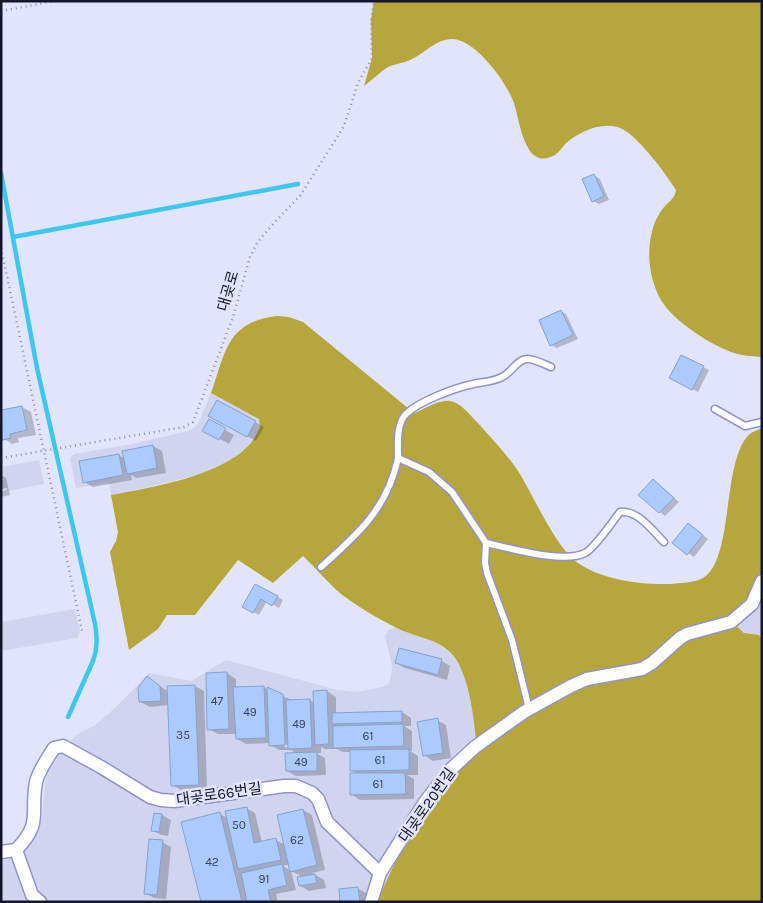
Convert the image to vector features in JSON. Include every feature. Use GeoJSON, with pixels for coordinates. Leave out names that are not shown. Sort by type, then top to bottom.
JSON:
{"type":"FeatureCollection","features":[{"type":"Feature","properties":{"kind":"street","name":"대곶로20번길"},"geometry":{"type":"LineString","coordinates":[[371,902],[380,874],[425,802],[454,766],[475,747],[529,709],[572,686],[587,679],[642,669],[687,634],[731,622],[752,604],[762,581]]}},
{"type":"Feature","properties":{"kind":"street","name":"대곶로66번길"},"geometry":{"type":"LineString","coordinates":[[16,850],[29,835],[34,825],[36,783],[39,773],[54,748],[63,746],[150,797],[161,800],[174,801],[270,787],[296,786],[307,789],[318,799],[327,822],[380,874]]}},
{"type":"Feature","properties":{"kind":"street"},"geometry":{"type":"LineString","coordinates":[[1,852],[16,850],[32,895],[40,902]]}},
{"type":"Feature","properties":{"kind":"lane"},"geometry":{"type":"LineString","coordinates":[[322,567],[350,542],[374,515],[390,488],[398,458],[400,427],[405,415],[414,408],[462,387],[504,377],[521,360],[528,358],[551,367]]}},
{"type":"Feature","properties":{"kind":"lane"},"geometry":{"type":"LineString","coordinates":[[715,409],[745,426],[762,422]]}},
{"type":"Feature","properties":{"kind":"lane"},"geometry":{"type":"LineString","coordinates":[[398,458],[429,472],[452,492],[486,543],[485,563],[487,573],[512,640],[529,709]]}},
{"type":"Feature","properties":{"kind":"lane"},"geometry":{"type":"LineString","coordinates":[[486,543],[562,557],[575,556],[587,553],[620,512],[626,511],[637,516],[664,542]]}},
{"type":"Feature","properties":{"kind":"path"},"geometry":{"type":"LineString","coordinates":[[1,11],[55,1]]}},
{"type":"Feature","properties":{"kind":"path","name":"대곶로"},"geometry":{"type":"LineString","coordinates":[[1,458],[184,427],[193,422],[233,317],[250,257],[257,243],[300,196],[344,126],[358,83],[372,58],[371,20],[374,1]]}},
{"type":"Feature","properties":{"kind":"path"},"geometry":{"type":"LineString","coordinates":[[1,248],[82,631]]}},
{"type":"Feature","properties":{"kind":"shaded area"},"geometry":{"type":"Polygon","coordinates":[[[374,1],[762,1],[762,357],[735,353],[705,339],[678,320],[660,298],[650,269],[649,248],[657,217],[674,197],[676,190],[659,166],[637,141],[624,130],[617,127],[601,126],[585,131],[571,139],[553,156],[548,158],[537,157],[528,148],[514,103],[498,74],[481,54],[462,41],[453,39],[442,41],[410,60],[388,67],[364,86],[372,58],[371,20],[374,1]]]}},
{"type":"Feature","properties":{"kind":"shaded area"},"geometry":{"type":"Polygon","coordinates":[[[277,316],[289,317],[303,322],[414,413],[446,401],[454,402],[461,406],[513,464],[553,533],[569,555],[588,569],[622,580],[670,584],[695,581],[703,578],[713,567],[720,551],[735,463],[742,445],[751,433],[762,428],[762,581],[732,622],[744,633],[759,635],[762,639],[762,902],[378,902],[395,863],[420,822],[448,784],[477,752],[475,728],[467,686],[457,662],[445,648],[431,640],[400,630],[360,607],[336,590],[303,556],[273,583],[238,560],[195,615],[167,615],[158,629],[129,650],[110,552],[118,532],[111,495],[145,489],[203,473],[236,456],[250,444],[260,427],[259,419],[211,393],[230,341],[247,325],[260,319],[277,316]]]}},
{"type":"Feature","properties":{"kind":"shaded area"},"geometry":{"type":"Polygon","coordinates":[[[211,393],[259,419],[260,427],[256,435],[247,447],[231,460],[194,476],[123,493],[111,495],[109,482],[76,488],[70,458],[74,454],[132,444],[188,431],[199,422],[211,393]]]}},
{"type":"Feature","properties":{"kind":"shaded area"},"geometry":{"type":"Polygon","coordinates":[[[39,460],[44,484],[1,492],[1,467],[39,460]]]}},
{"type":"Feature","properties":{"kind":"shaded area"},"geometry":{"type":"Polygon","coordinates":[[[762,581],[762,639],[759,635],[744,633],[731,622],[762,581]]]}},
{"type":"Feature","properties":{"kind":"shaded area"},"geometry":{"type":"Polygon","coordinates":[[[75,609],[80,631],[78,638],[1,651],[1,622],[75,609]]]}},
{"type":"Feature","properties":{"kind":"shaded area"},"geometry":{"type":"Polygon","coordinates":[[[395,628],[433,641],[452,654],[463,672],[472,707],[476,737],[459,750],[439,771],[418,799],[379,864],[369,886],[365,902],[1,902],[1,861],[14,857],[24,851],[34,838],[42,819],[45,783],[50,769],[59,754],[76,735],[94,726],[115,708],[149,673],[191,681],[226,660],[338,690],[356,692],[383,687],[389,683],[392,665],[385,636],[388,630],[395,628]]]}},
{"type":"Feature","properties":{"kind":"building"},"geometry":{"type":"Polygon","coordinates":[[[594,174],[604,196],[592,202],[582,179],[594,174]]]}},
{"type":"Feature","properties":{"kind":"building"},"geometry":{"type":"Polygon","coordinates":[[[561,310],[573,335],[550,346],[539,320],[561,310]]]}},
{"type":"Feature","properties":{"kind":"building"},"geometry":{"type":"Polygon","coordinates":[[[681,355],[704,366],[692,390],[669,378],[681,355]]]}},
{"type":"Feature","properties":{"kind":"building"},"geometry":{"type":"Polygon","coordinates":[[[217,400],[256,421],[247,437],[208,416],[217,400]]]}},
{"type":"Feature","properties":{"kind":"building"},"geometry":{"type":"Polygon","coordinates":[[[22,406],[27,430],[10,434],[11,438],[2,440],[1,410],[22,406]]]}},
{"type":"Feature","properties":{"kind":"building"},"geometry":{"type":"Polygon","coordinates":[[[209,419],[226,428],[219,440],[202,431],[209,419]]]}},
{"type":"Feature","properties":{"kind":"building"},"geometry":{"type":"Polygon","coordinates":[[[153,445],[157,468],[127,474],[122,451],[153,445]]]}},
{"type":"Feature","properties":{"kind":"building"},"geometry":{"type":"Polygon","coordinates":[[[119,454],[123,475],[83,483],[79,461],[119,454]]]}},
{"type":"Feature","properties":{"kind":"building"},"geometry":{"type":"Polygon","coordinates":[[[653,479],[674,498],[659,513],[638,495],[653,479]]]}},
{"type":"Feature","properties":{"kind":"building"},"geometry":{"type":"Polygon","coordinates":[[[688,523],[703,535],[687,555],[672,543],[688,523]]]}},
{"type":"Feature","properties":{"kind":"building"},"geometry":{"type":"Polygon","coordinates":[[[255,584],[278,596],[272,606],[261,599],[253,613],[242,607],[255,584]]]}},
{"type":"Feature","properties":{"kind":"building"},"geometry":{"type":"Polygon","coordinates":[[[399,648],[442,659],[438,675],[395,663],[399,648]]]}},
{"type":"Feature","properties":{"kind":"building"},"geometry":{"type":"Polygon","coordinates":[[[227,672],[229,729],[207,730],[206,673],[227,672]]]}},
{"type":"Feature","properties":{"kind":"building"},"geometry":{"type":"Polygon","coordinates":[[[147,676],[160,686],[161,701],[139,702],[138,688],[147,676]]]}},
{"type":"Feature","properties":{"kind":"building"},"geometry":{"type":"Polygon","coordinates":[[[195,685],[199,785],[171,786],[167,686],[195,685]]]}},
{"type":"Feature","properties":{"kind":"building"},"geometry":{"type":"Polygon","coordinates":[[[264,686],[266,738],[236,739],[233,687],[264,686]]]}},
{"type":"Feature","properties":{"kind":"building"},"geometry":{"type":"Polygon","coordinates":[[[267,687],[283,694],[285,745],[269,746],[267,687]]]}},
{"type":"Feature","properties":{"kind":"building"},"geometry":{"type":"Polygon","coordinates":[[[327,690],[329,744],[315,745],[313,691],[327,690]]]}},
{"type":"Feature","properties":{"kind":"building"},"geometry":{"type":"Polygon","coordinates":[[[310,699],[312,748],[288,749],[286,700],[310,699]]]}},
{"type":"Feature","properties":{"kind":"building"},"geometry":{"type":"Polygon","coordinates":[[[402,711],[402,722],[332,724],[332,713],[402,711]]]}},
{"type":"Feature","properties":{"kind":"building"},"geometry":{"type":"Polygon","coordinates":[[[438,718],[443,753],[423,756],[417,722],[438,718]]]}},
{"type":"Feature","properties":{"kind":"building"},"geometry":{"type":"Polygon","coordinates":[[[403,724],[404,746],[333,748],[333,726],[403,724]]]}},
{"type":"Feature","properties":{"kind":"building"},"geometry":{"type":"Polygon","coordinates":[[[409,749],[409,770],[350,771],[350,750],[409,749]]]}},
{"type":"Feature","properties":{"kind":"building"},"geometry":{"type":"Polygon","coordinates":[[[317,752],[317,771],[286,771],[285,753],[317,752]]]}},
{"type":"Feature","properties":{"kind":"building"},"geometry":{"type":"Polygon","coordinates":[[[350,773],[405,773],[406,794],[350,795],[350,773]]]}},
{"type":"Feature","properties":{"kind":"building"},"geometry":{"type":"Polygon","coordinates":[[[247,807],[254,843],[276,838],[281,860],[238,869],[225,811],[247,807]]]}},
{"type":"Feature","properties":{"kind":"building"},"geometry":{"type":"Polygon","coordinates":[[[303,809],[317,865],[290,872],[277,815],[303,809]]]}},
{"type":"Feature","properties":{"kind":"building"},"geometry":{"type":"Polygon","coordinates":[[[220,812],[242,902],[201,902],[181,822],[220,812]]]}},
{"type":"Feature","properties":{"kind":"building"},"geometry":{"type":"Polygon","coordinates":[[[154,813],[162,814],[159,832],[151,831],[154,813]]]}},
{"type":"Feature","properties":{"kind":"building"},"geometry":{"type":"Polygon","coordinates":[[[149,839],[163,840],[157,895],[144,894],[149,839]]]}},
{"type":"Feature","properties":{"kind":"building"},"geometry":{"type":"Polygon","coordinates":[[[282,864],[287,885],[268,890],[271,902],[247,902],[241,873],[282,864]]]}},
{"type":"Feature","properties":{"kind":"building"},"geometry":{"type":"Polygon","coordinates":[[[315,874],[317,883],[299,886],[297,877],[315,874]]]}},
{"type":"Feature","properties":{"kind":"building"},"geometry":{"type":"Polygon","coordinates":[[[358,887],[360,902],[340,902],[339,889],[358,887]]]}},
{"type":"Feature","properties":{"kind":"waterway"},"geometry":{"type":"LineString","coordinates":[[1,173],[37,368],[96,629],[95,656],[68,717]]}},
{"type":"Feature","properties":{"kind":"waterway"},"geometry":{"type":"LineString","coordinates":[[13,237],[298,184]]}}]}
